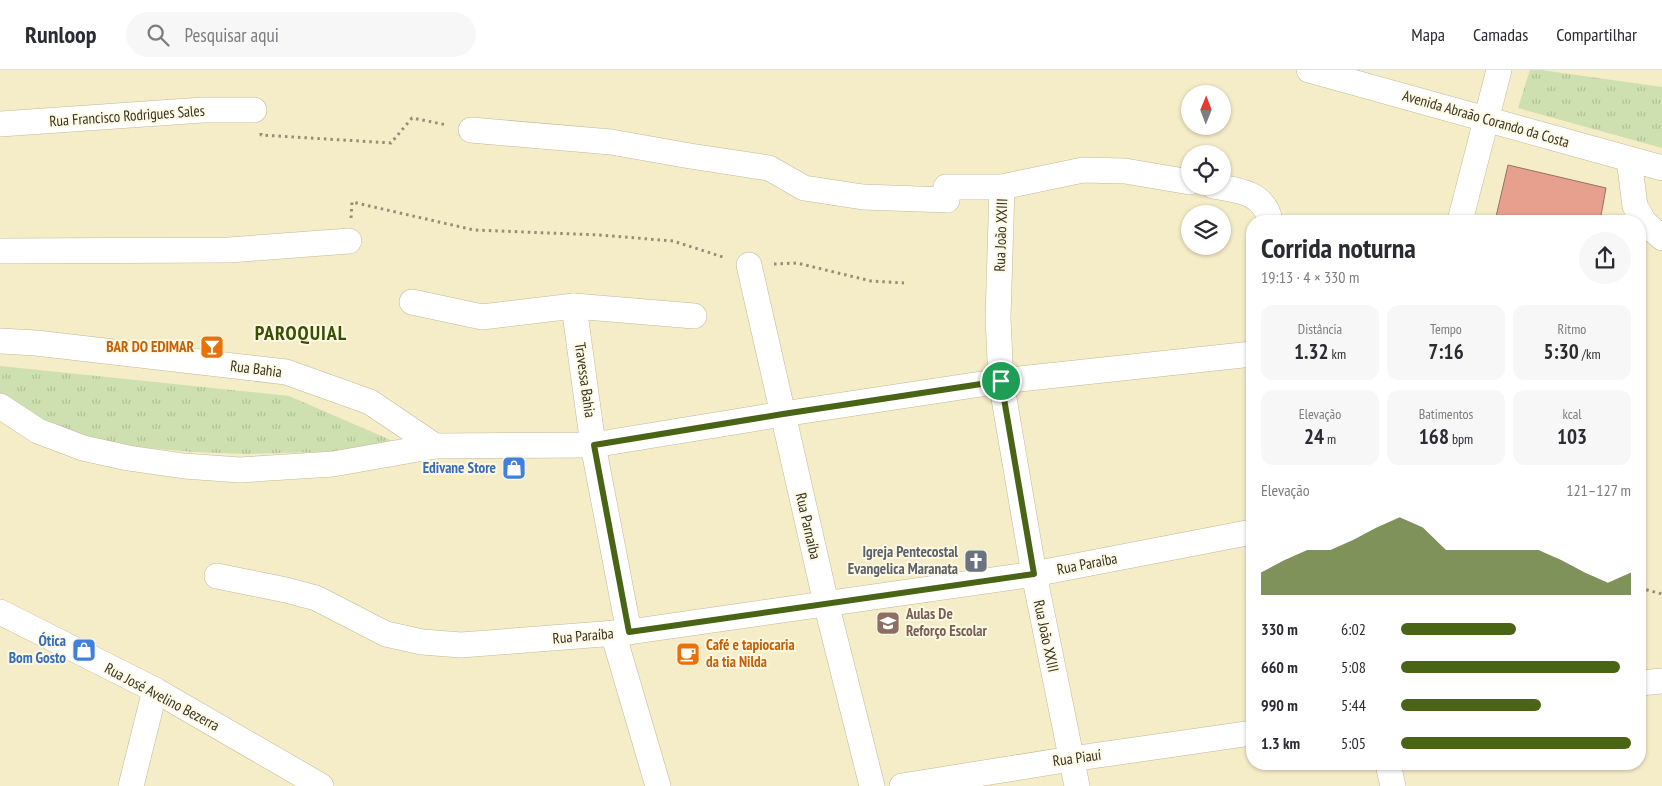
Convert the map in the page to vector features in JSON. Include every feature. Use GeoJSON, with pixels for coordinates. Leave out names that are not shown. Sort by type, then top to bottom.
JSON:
{"type":"FeatureCollection","features":[{"type":"Feature","properties":{"kind":"street","name":"Avenida Abraão Corando da Costa"},"geometry":{"type":"LineString","coordinates":[[1309,70],[1662,168]]}},
{"type":"Feature","properties":{"kind":"street"},"geometry":{"type":"LineString","coordinates":[[1462,215],[1499,70]]}},
{"type":"Feature","properties":{"kind":"street","name":"Rua Francisco Rodrigues Sales"},"geometry":{"type":"LineString","coordinates":[[0,124],[204,110],[254,110]]}},
{"type":"Feature","properties":{"kind":"street"},"geometry":{"type":"LineString","coordinates":[[471,130],[611,142],[769,168],[804,188],[863,197],[947,200],[946,187],[1002,187],[1084,170],[1125,171],[1181,180]]}},
{"type":"Feature","properties":{"kind":"street"},"geometry":{"type":"LineString","coordinates":[[1629,159],[1635,206],[1640,215]]}},
{"type":"Feature","properties":{"kind":"street","name":"Rua João XXIII"},"geometry":{"type":"LineString","coordinates":[[1002,187],[998,318],[1001,381],[1034,574],[1077,786]]}},
{"type":"Feature","properties":{"kind":"street"},"geometry":{"type":"LineString","coordinates":[[1231,189],[1246,192],[1260,201],[1267,215]]}},
{"type":"Feature","properties":{"kind":"street"},"geometry":{"type":"LineString","coordinates":[[1646,224],[1662,238]]}},
{"type":"Feature","properties":{"kind":"street"},"geometry":{"type":"LineString","coordinates":[[0,251],[229,250],[348,241]]}},
{"type":"Feature","properties":{"kind":"street","name":"Rua Parnaíba"},"geometry":{"type":"LineString","coordinates":[[749,265],[826,603],[872,786]]}},
{"type":"Feature","properties":{"kind":"street"},"geometry":{"type":"LineString","coordinates":[[412,302],[482,317],[574,306],[694,316]]}},
{"type":"Feature","properties":{"kind":"street","name":"Travessa Bahia"},"geometry":{"type":"LineString","coordinates":[[574,306],[621,632],[658,786]]}},
{"type":"Feature","properties":{"kind":"street","name":"Rua Bahia"},"geometry":{"type":"LineString","coordinates":[[0,341],[36,343],[286,372],[370,402],[435,446]]}},
{"type":"Feature","properties":{"kind":"street"},"geometry":{"type":"LineString","coordinates":[[0,406],[38,431],[83,448],[128,458],[184,466],[240,470],[333,464],[435,446],[594,445],[1001,381],[1246,355]]}},
{"type":"Feature","properties":{"kind":"street","name":"Rua Paraíba"},"geometry":{"type":"LineString","coordinates":[[217,576],[316,598],[386,634],[422,642],[462,645],[621,632],[1034,574],[1246,533]]}},
{"type":"Feature","properties":{"kind":"street","name":"Rua José Avelino Bezerra"},"geometry":{"type":"LineString","coordinates":[[0,612],[155,690],[322,786]]}},
{"type":"Feature","properties":{"kind":"street"},"geometry":{"type":"LineString","coordinates":[[1646,682],[1662,681]]}},
{"type":"Feature","properties":{"kind":"street"},"geometry":{"type":"LineString","coordinates":[[131,786],[155,690]]}},
{"type":"Feature","properties":{"kind":"street","name":"Rua Piauí"},"geometry":{"type":"LineString","coordinates":[[902,786],[1246,734]]}},
{"type":"Feature","properties":{"kind":"street"},"geometry":{"type":"LineString","coordinates":[[1389,770],[1393,786]]}},
{"type":"Feature","properties":{"kind":"path"},"geometry":{"type":"LineString","coordinates":[[254,110],[261,136],[391,143],[412,118],[471,130]]}},
{"type":"Feature","properties":{"kind":"path"},"geometry":{"type":"LineString","coordinates":[[348,241],[352,202],[474,230],[600,235],[673,242],[749,265],[797,263],[871,281],[904,283]]}},
{"type":"Feature","properties":{"kind":"path"},"geometry":{"type":"LineString","coordinates":[[1646,590],[1662,594]]}},
{"type":"Feature","properties":{"kind":"green space"},"geometry":{"type":"Polygon","coordinates":[[[1530,70],[1662,87],[1662,148],[1518,108],[1530,70]]]}},
{"type":"Feature","properties":{"kind":"green space"},"geometry":{"type":"Polygon","coordinates":[[[0,366],[289,396],[402,445],[351,451],[246,454],[194,452],[115,445],[89,440],[0,402],[0,366]]]}},
{"type":"Feature","properties":{"kind":"building"},"geometry":{"type":"Polygon","coordinates":[[[1508,165],[1606,188],[1601,215],[1496,215],[1508,165]]]}},
{"type":"Feature","properties":{"kind":"place","name":"BAR DO EDIMAR"},"geometry":{"type":"Point","coordinates":[212,347]}},
{"type":"Feature","properties":{"kind":"place","name":"Edivane Store"},"geometry":{"type":"Point","coordinates":[514,468]}},
{"type":"Feature","properties":{"kind":"place","name":"Igreja Pentecostal Evangelica Maranata"},"geometry":{"type":"Point","coordinates":[976,561]}},
{"type":"Feature","properties":{"kind":"place","name":"Aulas De Reforço Escolar"},"geometry":{"type":"Point","coordinates":[888,623]}},
{"type":"Feature","properties":{"kind":"place","name":"Ótica Bom Gosto"},"geometry":{"type":"Point","coordinates":[84,650]}},
{"type":"Feature","properties":{"kind":"place","name":"Café e tapiocaria da tia Nilda"},"geometry":{"type":"Point","coordinates":[688,654]}},
{"type":"Feature","properties":{"kind":"district","name":"PAROQUIAL"},"geometry":{"type":"Point","coordinates":[301,333]}},
{"type":"Feature","properties":{"kind":"route"},"geometry":{"type":"LineString","coordinates":[[1001,381],[1034,574],[629,632],[594,445],[1001,381]]}}]}
